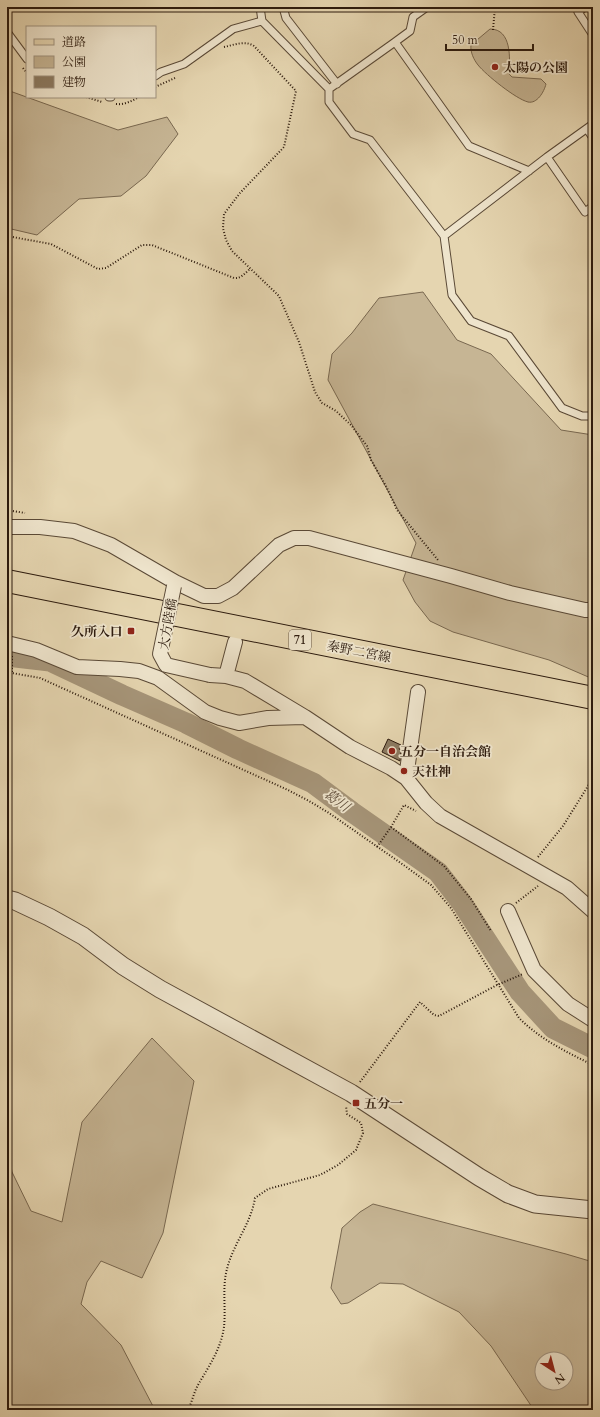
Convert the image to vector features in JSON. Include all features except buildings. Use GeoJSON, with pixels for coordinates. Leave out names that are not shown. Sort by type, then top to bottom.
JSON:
{"type":"FeatureCollection","features":[{"type":"Feature","properties":{"kind":"main road","name":"秦野二宮線"},"geometry":{"type":"LineString","coordinates":[[7,581],[592,708]]}},
{"type":"Feature","properties":{"kind":"main road","name":"秦野二宮線"},"geometry":{"type":"LineString","coordinates":[[7,597],[235,642],[592,708]]}},
{"type":"Feature","properties":{"kind":"street"},"geometry":{"type":"LineString","coordinates":[[7,528],[40,526],[74,531],[111,545],[175,584],[204,596],[218,596],[233,588],[278,545],[294,538],[309,538],[510,593],[585,610],[593,610]]}},
{"type":"Feature","properties":{"kind":"street","name":"大方陸橋"},"geometry":{"type":"LineString","coordinates":[[175,584],[160,654],[166,665],[245,681],[305,717],[350,747],[391,768],[406,778],[426,803],[440,816],[567,888],[593,911]]}},
{"type":"Feature","properties":{"kind":"street"},"geometry":{"type":"LineString","coordinates":[[226,676],[235,642]]}},
{"type":"Feature","properties":{"kind":"street"},"geometry":{"type":"LineString","coordinates":[[9,648],[36,650],[77,667],[139,671],[158,678],[205,712],[239,723],[268,718],[305,717]]}},
{"type":"Feature","properties":{"kind":"street"},"geometry":{"type":"LineString","coordinates":[[406,778],[418,692]]}},
{"type":"Feature","properties":{"kind":"street"},"geometry":{"type":"LineString","coordinates":[[7,899],[15,901],[49,917],[83,936],[123,966],[160,989],[351,1093],[479,1177],[508,1194],[535,1204],[593,1210]]}},
{"type":"Feature","properties":{"kind":"street"},"geometry":{"type":"LineString","coordinates":[[508,911],[534,970],[568,1004],[593,1020]]}},
{"type":"Feature","properties":{"kind":"lane"},"geometry":{"type":"LineString","coordinates":[[260,7],[262,21],[329,89],[329,102],[353,134],[370,140],[444,236],[452,295],[471,321],[509,336],[562,408],[582,416],[593,416]]}},
{"type":"Feature","properties":{"kind":"lane"},"geometry":{"type":"LineString","coordinates":[[283,7],[286,18],[337,84]]}},
{"type":"Feature","properties":{"kind":"lane"},"geometry":{"type":"LineString","coordinates":[[329,89],[410,32],[413,17],[427,7]]}},
{"type":"Feature","properties":{"kind":"lane"},"geometry":{"type":"LineString","coordinates":[[585,7],[578,12],[593,35]]}},
{"type":"Feature","properties":{"kind":"lane"},"geometry":{"type":"LineString","coordinates":[[156,75],[161,72],[184,64],[233,29],[262,21]]}},
{"type":"Feature","properties":{"kind":"lane"},"geometry":{"type":"LineString","coordinates":[[7,32],[26,58]]}},
{"type":"Feature","properties":{"kind":"lane"},"geometry":{"type":"LineString","coordinates":[[395,42],[469,146],[529,171]]}},
{"type":"Feature","properties":{"kind":"lane"},"geometry":{"type":"LineString","coordinates":[[444,236],[547,157],[593,124]]}},
{"type":"Feature","properties":{"kind":"lane"},"geometry":{"type":"LineString","coordinates":[[587,129],[593,138]]}},
{"type":"Feature","properties":{"kind":"lane"},"geometry":{"type":"LineString","coordinates":[[547,157],[585,212],[593,206]]}},
{"type":"Feature","properties":{"kind":"path"},"geometry":{"type":"LineString","coordinates":[[493,30],[495,7]]}},
{"type":"Feature","properties":{"kind":"path"},"geometry":{"type":"LineString","coordinates":[[221,48],[241,43],[249,43],[254,46],[296,91],[284,147],[240,193],[224,214],[223,228],[226,240],[232,251],[279,296],[299,342],[314,392],[322,403],[336,411],[350,425],[367,446],[372,460],[397,510],[451,576]]}},
{"type":"Feature","properties":{"kind":"path"},"geometry":{"type":"LineString","coordinates":[[156,87],[180,76]]}},
{"type":"Feature","properties":{"kind":"path"},"geometry":{"type":"LineString","coordinates":[[7,236],[51,244],[98,269],[106,268],[142,245],[152,245],[234,278],[238,278],[250,269]]}},
{"type":"Feature","properties":{"kind":"path"},"geometry":{"type":"LineString","coordinates":[[9,648],[12,673]]}},
{"type":"Feature","properties":{"kind":"path"},"geometry":{"type":"LineString","coordinates":[[7,674],[12,673],[40,678],[302,797],[329,813],[418,875],[441,896],[451,908],[519,1018],[532,1030],[564,1052],[593,1065]]}},
{"type":"Feature","properties":{"kind":"path"},"geometry":{"type":"LineString","coordinates":[[530,867],[563,826],[593,778]]}},
{"type":"Feature","properties":{"kind":"path"},"geometry":{"type":"LineString","coordinates":[[377,846],[391,827],[444,866],[471,900],[491,931]]}},
{"type":"Feature","properties":{"kind":"path"},"geometry":{"type":"LineString","coordinates":[[508,911],[548,877]]}},
{"type":"Feature","properties":{"kind":"path"},"geometry":{"type":"LineString","coordinates":[[188,1410],[197,1386],[206,1373],[218,1350],[224,1327],[226,1270],[232,1252],[253,1211],[255,1198],[268,1189],[320,1175],[338,1165],[356,1150],[363,1133],[361,1123],[347,1114],[346,1106],[351,1093],[420,1002],[434,1014],[439,1016],[518,976]]}},
{"type":"Feature","properties":{"kind":"path"},"geometry":{"type":"LineString","coordinates":[[7,1406],[16,1410]]}},
{"type":"Feature","properties":{"kind":"green space","name":"太陽の公園"},"geometry":{"type":"Polygon","coordinates":[[[490,29],[497,30],[506,39],[510,61],[509,74],[512,77],[541,79],[546,84],[542,94],[534,101],[528,102],[509,92],[488,75],[475,61],[471,45],[490,29]]]}},
{"type":"Feature","properties":{"kind":"green space"},"geometry":{"type":"Polygon","coordinates":[[[7,90],[118,130],[167,117],[178,134],[146,176],[121,196],[79,199],[37,235],[7,228],[7,90]]]}},
{"type":"Feature","properties":{"kind":"green space"},"geometry":{"type":"Polygon","coordinates":[[[423,292],[457,340],[491,354],[561,430],[593,435],[593,679],[549,660],[453,632],[430,621],[415,602],[403,580],[416,543],[328,380],[332,354],[352,333],[379,298],[423,292]]]}},
{"type":"Feature","properties":{"kind":"green space"},"geometry":{"type":"Polygon","coordinates":[[[152,1038],[194,1081],[163,1233],[142,1278],[101,1261],[87,1282],[81,1304],[121,1345],[155,1410],[7,1410],[7,1142],[12,1172],[31,1211],[62,1222],[82,1122],[152,1038]]]}},
{"type":"Feature","properties":{"kind":"green space"},"geometry":{"type":"Polygon","coordinates":[[[373,1204],[593,1262],[593,1410],[534,1410],[491,1346],[459,1312],[403,1284],[380,1283],[348,1303],[341,1304],[331,1288],[342,1228],[360,1212],[373,1204]]]}},
{"type":"Feature","properties":{"kind":"waterway","name":"葛川"},"geometry":{"type":"LineString","coordinates":[[7,656],[50,661],[313,783],[438,872],[462,903],[520,992],[553,1028],[593,1048]]}},
{"type":"Feature","properties":{"kind":"place","name":"太陽の公園"},"geometry":{"type":"Point","coordinates":[495,67]}},
{"type":"Feature","properties":{"kind":"place","name":"久所入口"},"geometry":{"type":"Point","coordinates":[131,631]}},
{"type":"Feature","properties":{"kind":"place","name":"五分一自治会館"},"geometry":{"type":"Point","coordinates":[392,751]}},
{"type":"Feature","properties":{"kind":"place","name":"天社神"},"geometry":{"type":"Point","coordinates":[404,771]}},
{"type":"Feature","properties":{"kind":"place","name":"五分一"},"geometry":{"type":"Point","coordinates":[356,1103]}}]}
